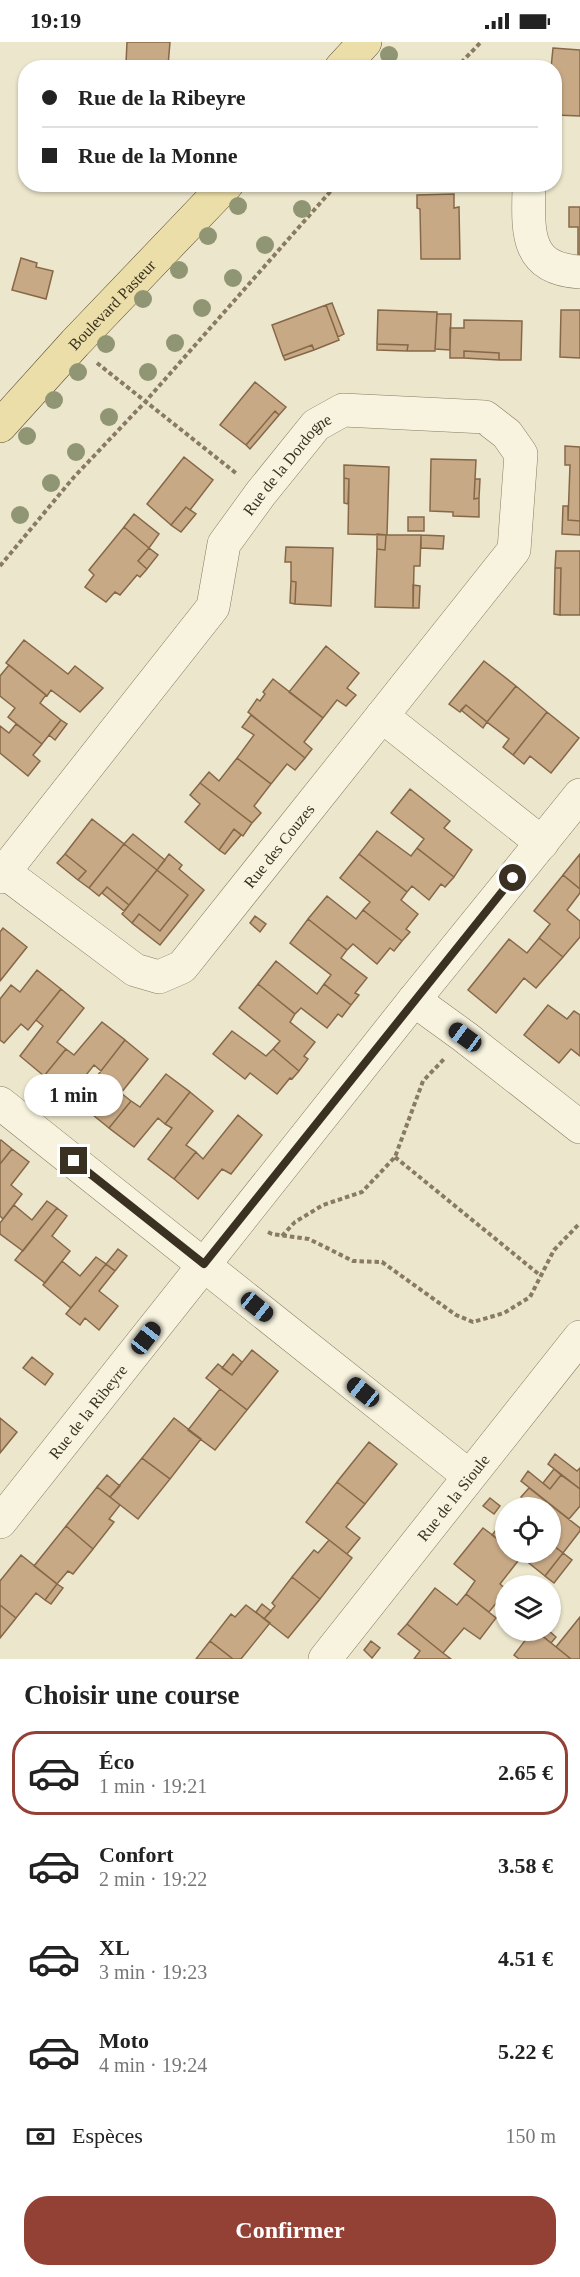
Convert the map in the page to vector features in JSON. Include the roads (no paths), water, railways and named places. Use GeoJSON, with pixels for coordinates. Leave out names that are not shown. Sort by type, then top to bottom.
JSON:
{"type":"FeatureCollection","features":[{"type":"Feature","properties":{"kind":"main road"},"geometry":{"type":"LineString","coordinates":[[348,60],[365,42]]}},
{"type":"Feature","properties":{"kind":"main road","name":"Boulevard Pasteur"},"geometry":{"type":"LineString","coordinates":[[0,426],[75,343],[219,192]]}},
{"type":"Feature","properties":{"kind":"street"},"geometry":{"type":"LineString","coordinates":[[529,192],[528,221],[532,244],[546,265],[564,272],[580,272]]}},
{"type":"Feature","properties":{"kind":"street","name":"Rue de la Dordogne"},"geometry":{"type":"LineString","coordinates":[[2,875],[213,607],[224,544],[261,493],[316,425],[343,410],[485,417],[507,434],[521,454],[514,550],[382,716]]}},
{"type":"Feature","properties":{"kind":"street"},"geometry":{"type":"LineString","coordinates":[[382,716],[542,843]]}},
{"type":"Feature","properties":{"kind":"street","name":"Rue des Couzes"},"geometry":{"type":"LineString","coordinates":[[2,875],[135,970],[159,977],[182,968],[382,716]]}},
{"type":"Feature","properties":{"kind":"street","name":"Rue de la Ribeyre"},"geometry":{"type":"LineString","coordinates":[[0,1522],[244,1213],[580,795]]}},
{"type":"Feature","properties":{"kind":"street"},"geometry":{"type":"LineString","coordinates":[[414,1000],[580,1127]]}},
{"type":"Feature","properties":{"kind":"street"},"geometry":{"type":"LineString","coordinates":[[0,1103],[469,1476]]}},
{"type":"Feature","properties":{"kind":"street","name":"Rue de la Sioule"},"geometry":{"type":"LineString","coordinates":[[325,1659],[580,1337]]}}]}
